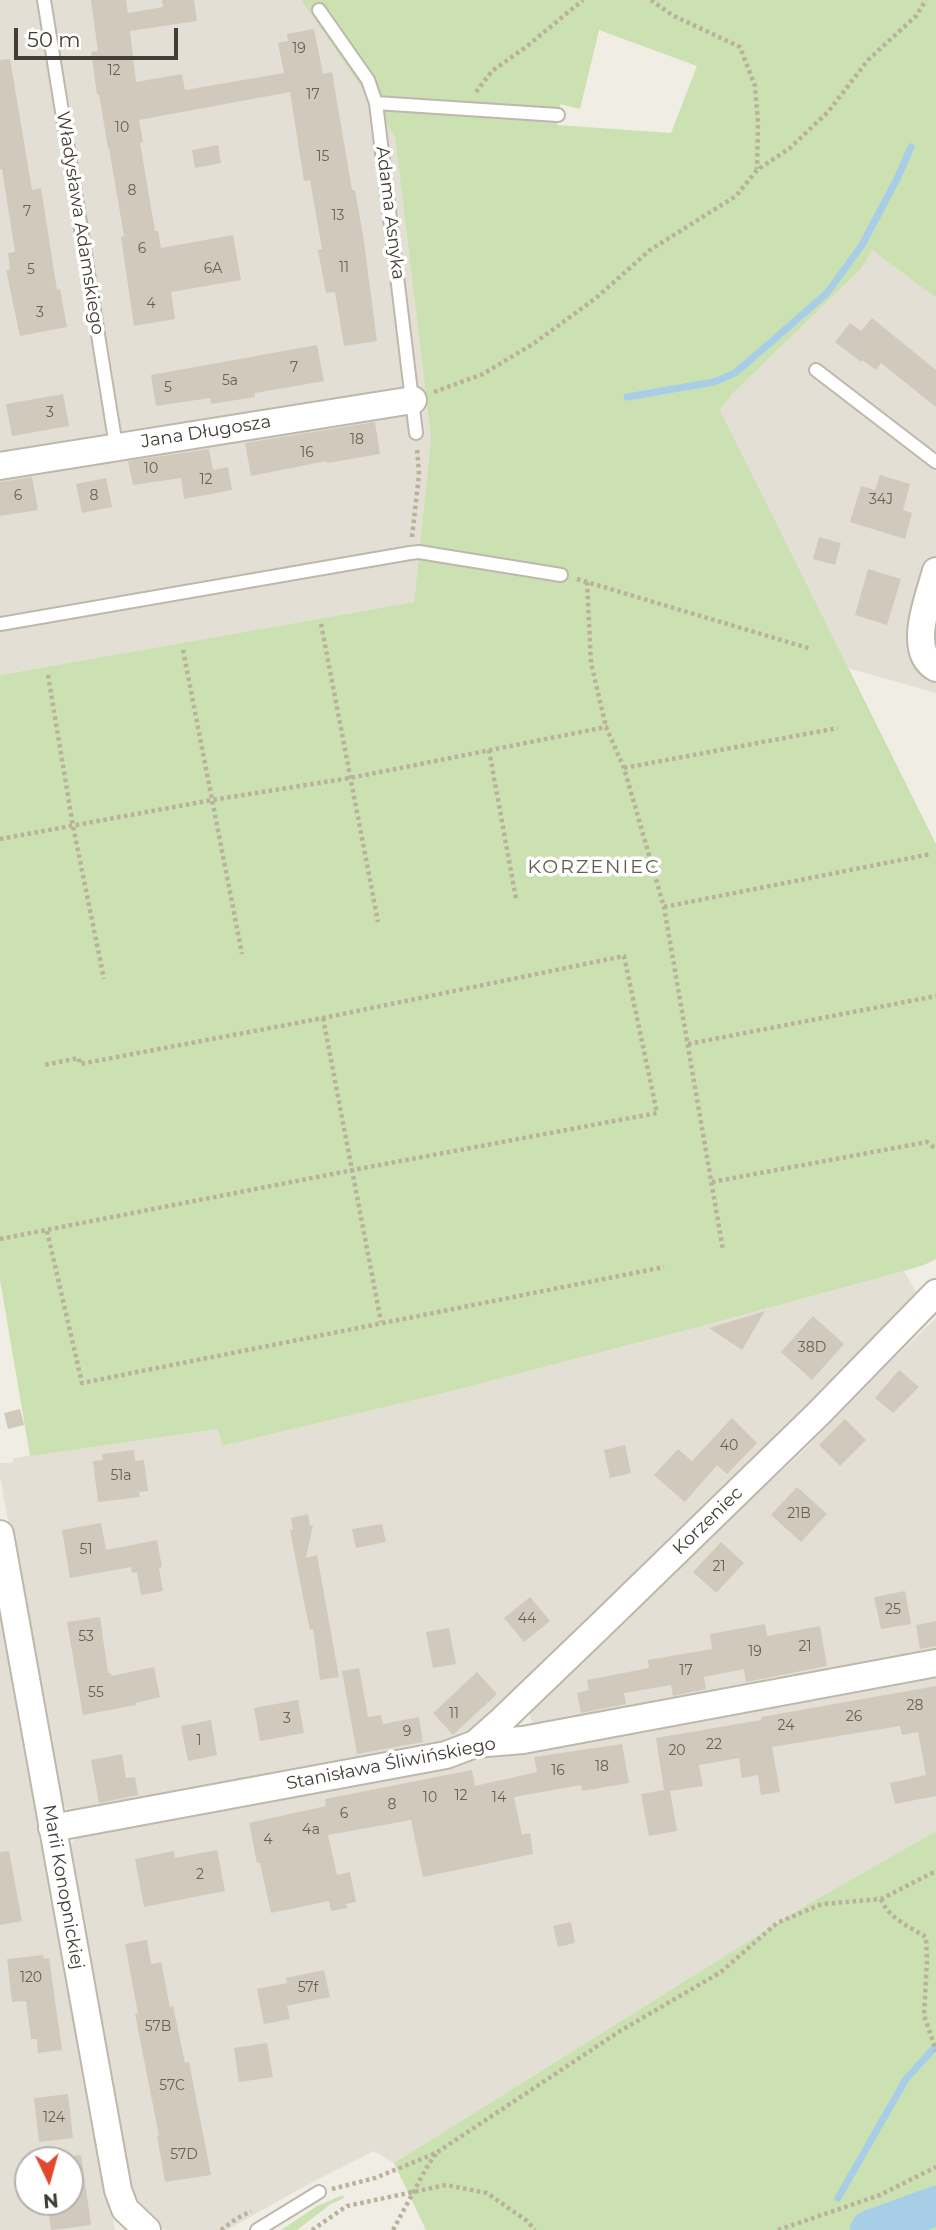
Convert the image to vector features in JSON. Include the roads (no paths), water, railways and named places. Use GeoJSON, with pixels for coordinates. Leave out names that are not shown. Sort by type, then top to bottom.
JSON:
{"type":"FeatureCollection","features":[{"type":"Feature","properties":{"kind":"street","name":"Jana Długosza"},"geometry":{"type":"LineString","coordinates":[[0,466],[413,400]]}},
{"type":"Feature","properties":{"kind":"street"},"geometry":{"type":"LineString","coordinates":[[936,571],[921,627],[920,646],[930,665],[936,668]]}},
{"type":"Feature","properties":{"kind":"street","name":"Korzeniec"},"geometry":{"type":"LineString","coordinates":[[475,1744],[770,1461],[936,1293]]}},
{"type":"Feature","properties":{"kind":"street","name":"Marii Konopnickiej"},"geometry":{"type":"LineString","coordinates":[[0,1534],[125,2230]]}},
{"type":"Feature","properties":{"kind":"street","name":"Stanisława Śliwińskiego"},"geometry":{"type":"LineString","coordinates":[[52,1828],[446,1755],[475,1744],[523,1740],[936,1663]]}},
{"type":"Feature","properties":{"kind":"street"},"geometry":{"type":"LineString","coordinates":[[122,2204],[147,2230]]}},
{"type":"Feature","properties":{"kind":"lane","name":"Władysława Adamskiego"},"geometry":{"type":"LineString","coordinates":[[44,0],[116,446]]}},
{"type":"Feature","properties":{"kind":"lane","name":"Adama Asnyka"},"geometry":{"type":"LineString","coordinates":[[319,10],[368,80],[376,103],[416,433]]}},
{"type":"Feature","properties":{"kind":"lane"},"geometry":{"type":"LineString","coordinates":[[376,103],[558,115]]}},
{"type":"Feature","properties":{"kind":"lane"},"geometry":{"type":"LineString","coordinates":[[816,370],[936,462]]}},
{"type":"Feature","properties":{"kind":"lane"},"geometry":{"type":"LineString","coordinates":[[0,624],[419,552],[561,575]]}},
{"type":"Feature","properties":{"kind":"lane"},"geometry":{"type":"LineString","coordinates":[[257,2230],[319,2192]]}},
{"type":"Feature","properties":{"kind":"waterway"},"geometry":{"type":"LineString","coordinates":[[627,397],[714,382],[735,373],[827,293],[862,245],[911,147]]}},
{"type":"Feature","properties":{"kind":"waterway"},"geometry":{"type":"LineString","coordinates":[[838,2198],[906,2079],[936,2046]]}},
{"type":"Feature","properties":{"kind":"waterway"},"geometry":{"type":"LineString","coordinates":[[870,2230],[936,2206]]}},
{"type":"Feature","properties":{"kind":"district","name":"KORZENIEC"},"geometry":{"type":"Point","coordinates":[594,867]}}]}
